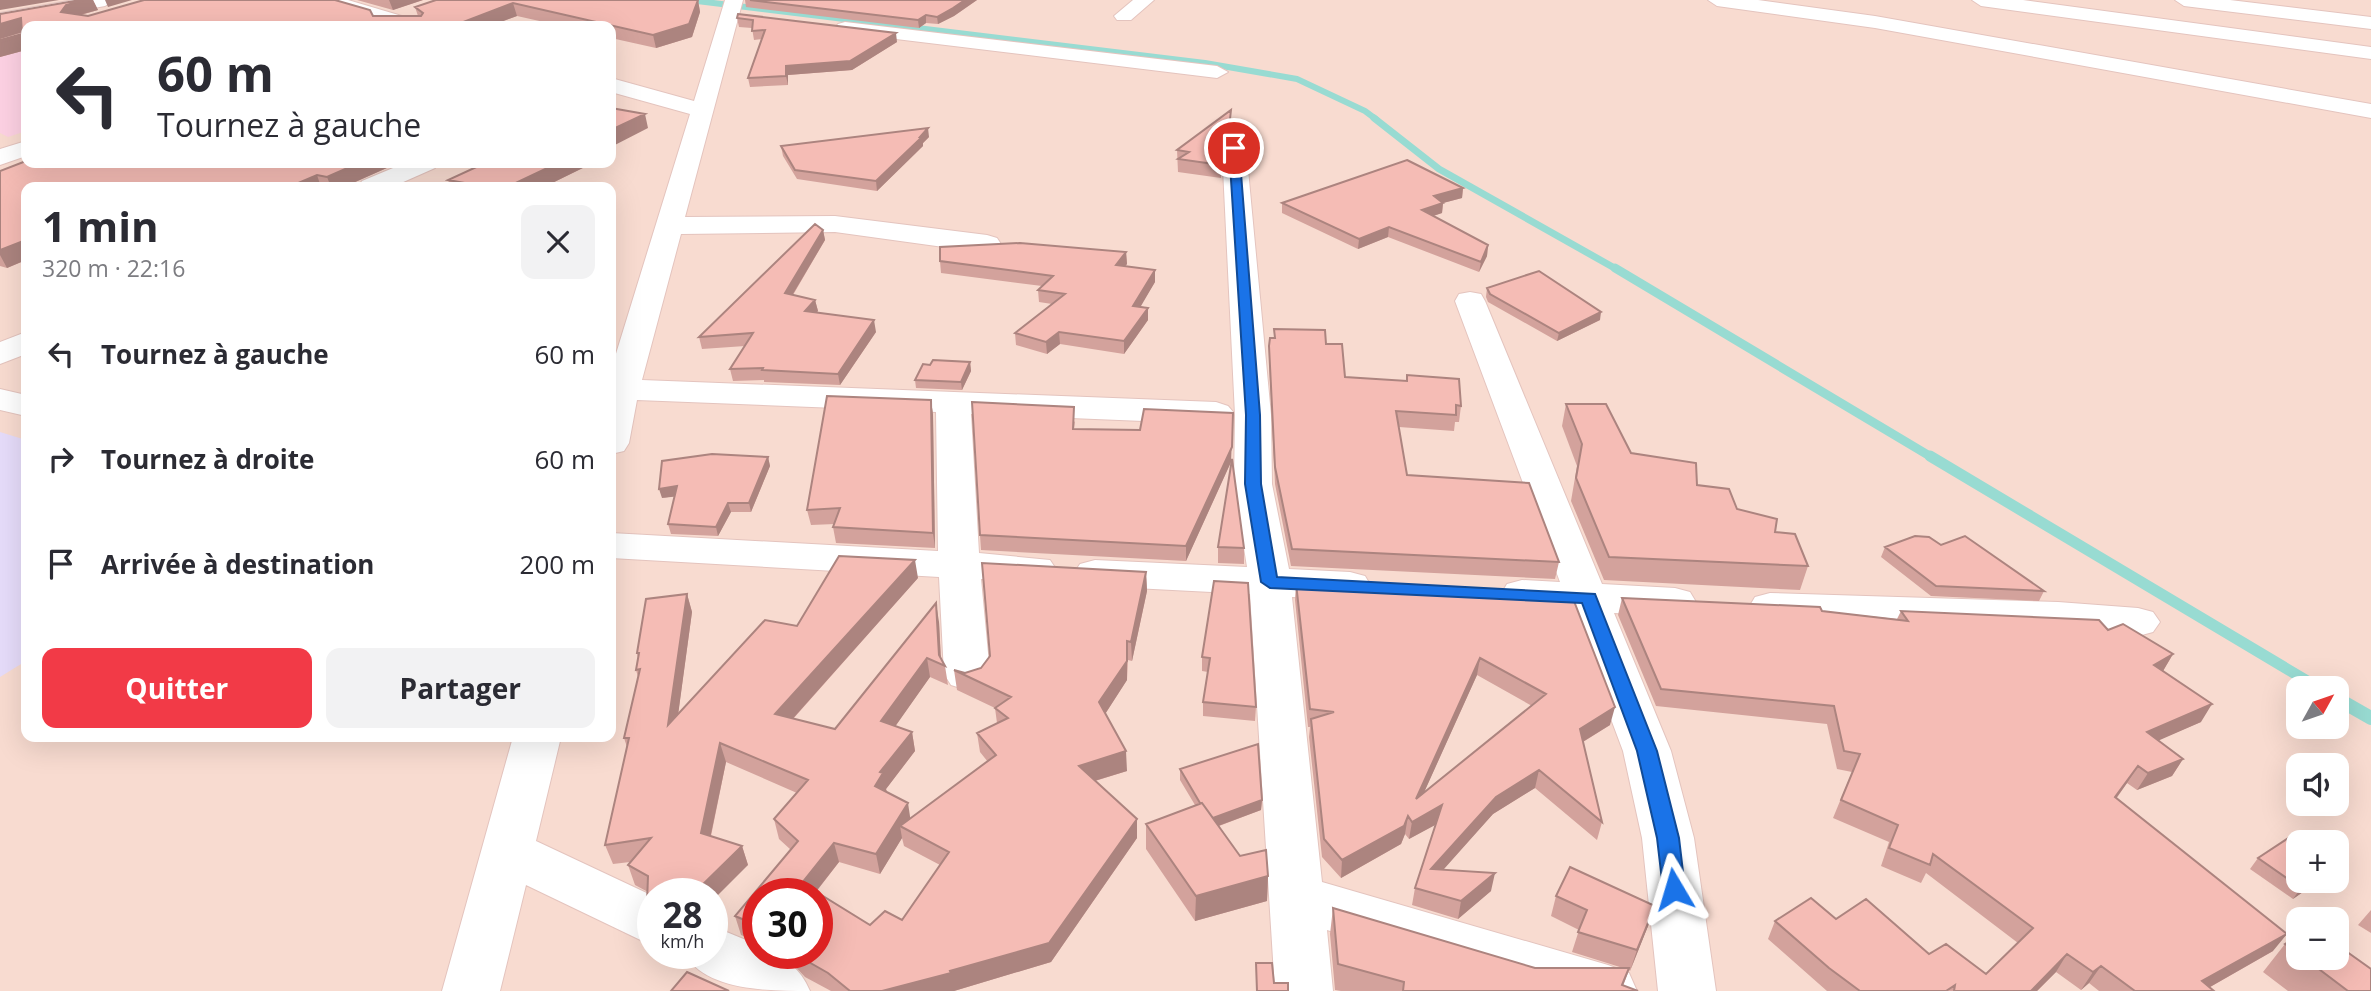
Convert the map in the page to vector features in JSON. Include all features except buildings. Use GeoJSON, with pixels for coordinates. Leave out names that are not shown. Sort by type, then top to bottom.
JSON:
{"type":"FeatureCollection","features":[{"type":"Feature","properties":{"kind":"street"},"geometry":{"type":"LineString","coordinates":[[5,14],[105,0]]}},
{"type":"Feature","properties":{"kind":"street"},"geometry":{"type":"LineString","coordinates":[[328,0],[380,21]]}},
{"type":"Feature","properties":{"kind":"street"},"geometry":{"type":"LineString","coordinates":[[1124,16],[1145,0]]}},
{"type":"Feature","properties":{"kind":"street"},"geometry":{"type":"LineString","coordinates":[[1717,0],[1774,3],[2371,111]]}},
{"type":"Feature","properties":{"kind":"street"},"geometry":{"type":"LineString","coordinates":[[1981,0],[2371,53]]}},
{"type":"Feature","properties":{"kind":"street"},"geometry":{"type":"LineString","coordinates":[[1961,38],[1973,15],[1987,0]]}},
{"type":"Feature","properties":{"kind":"street"},"geometry":{"type":"LineString","coordinates":[[2184,0],[2371,23]]}},
{"type":"Feature","properties":{"kind":"street"},"geometry":{"type":"LineString","coordinates":[[391,21],[427,8]]}},
{"type":"Feature","properties":{"kind":"street"},"geometry":{"type":"LineString","coordinates":[[616,418],[700,110],[736,9]]}},
{"type":"Feature","properties":{"kind":"street"},"geometry":{"type":"LineString","coordinates":[[88,21],[122,11]]}},
{"type":"Feature","properties":{"kind":"street"},"geometry":{"type":"LineString","coordinates":[[5,14],[24,21]]}},
{"type":"Feature","properties":{"kind":"street"},"geometry":{"type":"LineString","coordinates":[[827,26],[1217,72]]}},
{"type":"Feature","properties":{"kind":"street"},"geometry":{"type":"LineString","coordinates":[[616,86],[700,110]]}},
{"type":"Feature","properties":{"kind":"street"},"geometry":{"type":"LineString","coordinates":[[1234,148],[1253,415],[1253,484],[1270,582],[1304,991]]}},
{"type":"Feature","properties":{"kind":"street"},"geometry":{"type":"LineString","coordinates":[[382,182],[415,168]]}},
{"type":"Feature","properties":{"kind":"street"},"geometry":{"type":"LineString","coordinates":[[668,226],[835,224],[987,244]]}},
{"type":"Feature","properties":{"kind":"street"},"geometry":{"type":"LineString","coordinates":[[1470,301],[1647,751],[1668,838],[1687,991]]}},
{"type":"Feature","properties":{"kind":"street"},"geometry":{"type":"LineString","coordinates":[[0,354],[21,344]]}},
{"type":"Feature","properties":{"kind":"street"},"geometry":{"type":"LineString","coordinates":[[622,389],[1253,415]]}},
{"type":"Feature","properties":{"kind":"street"},"geometry":{"type":"LineString","coordinates":[[0,399],[21,405]]}},
{"type":"Feature","properties":{"kind":"street"},"geometry":{"type":"LineString","coordinates":[[953,401],[954,492],[967,674]]}},
{"type":"Feature","properties":{"kind":"street"},"geometry":{"type":"LineString","coordinates":[[616,546],[1395,588]]}},
{"type":"Feature","properties":{"kind":"street"},"geometry":{"type":"LineString","coordinates":[[1478,592],[2057,616],[2138,622]]}},
{"type":"Feature","properties":{"kind":"street"},"geometry":{"type":"LineString","coordinates":[[471,991],[536,742]]}},
{"type":"Feature","properties":{"kind":"street"},"geometry":{"type":"LineString","coordinates":[[506,851],[637,914]]}},
{"type":"Feature","properties":{"kind":"street"},"geometry":{"type":"LineString","coordinates":[[1297,898],[1473,948],[1608,991]]}},
{"type":"Feature","properties":{"kind":"street"},"geometry":{"type":"LineString","coordinates":[[728,959],[752,970],[781,991]]}},
{"type":"Feature","properties":{"kind":"shaded area"},"geometry":{"type":"Polygon","coordinates":[[[0,0],[2371,0],[2371,991],[0,991],[0,0]]]}},
{"type":"Feature","properties":{"kind":"shaded area"},"geometry":{"type":"Polygon","coordinates":[[[21,45],[21,133],[8,137],[0,133],[0,51],[21,45]]]}},
{"type":"Feature","properties":{"kind":"shaded area"},"geometry":{"type":"Polygon","coordinates":[[[0,432],[21,438],[21,664],[0,677],[0,432]]]}},
{"type":"Feature","properties":{"kind":"waterway"},"geometry":{"type":"LineString","coordinates":[[689,0],[1205,63],[1297,79],[1365,111],[1377,120]]}},
{"type":"Feature","properties":{"kind":"waterway"},"geometry":{"type":"LineString","coordinates":[[1374,118],[1439,169],[1618,270]]}},
{"type":"Feature","properties":{"kind":"waterway"},"geometry":{"type":"LineString","coordinates":[[1615,268],[1933,458]]}},
{"type":"Feature","properties":{"kind":"waterway"},"geometry":{"type":"LineString","coordinates":[[1930,456],[2299,676]]}},
{"type":"Feature","properties":{"kind":"waterway"},"geometry":{"type":"LineString","coordinates":[[2349,705],[2371,718]]}},
{"type":"Feature","properties":{"kind":"route"},"geometry":{"type":"LineString","coordinates":[[1234,148],[1240,272],[1253,415],[1253,484],[1270,582],[1589,598],[1647,751],[1668,838],[1674,889]]}}]}
